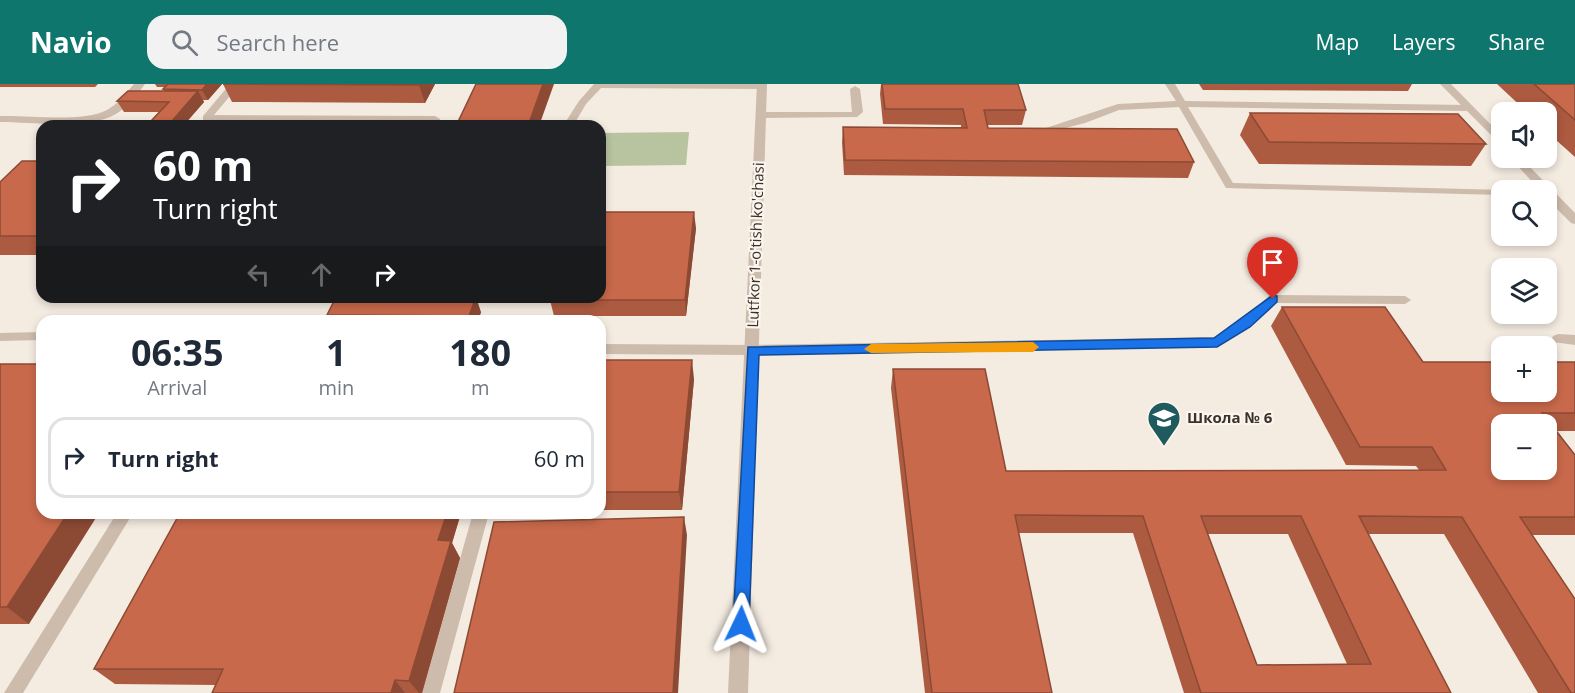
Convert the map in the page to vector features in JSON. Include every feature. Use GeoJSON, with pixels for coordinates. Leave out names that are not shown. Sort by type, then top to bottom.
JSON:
{"type":"FeatureCollection","features":[{"type":"Feature","properties":{"kind":"street"},"geometry":{"type":"LineString","coordinates":[[0,119],[86,118],[106,115],[120,106],[140,84]]}},
{"type":"Feature","properties":{"kind":"street"},"geometry":{"type":"LineString","coordinates":[[1445,84],[1491,132]]}},
{"type":"Feature","properties":{"kind":"street","name":"Lutfkor 1-o'tish ko'chasi"},"geometry":{"type":"LineString","coordinates":[[738,693],[762,85]]}},
{"type":"Feature","properties":{"kind":"street"},"geometry":{"type":"LineString","coordinates":[[1524,168],[1536,180]]}},
{"type":"Feature","properties":{"kind":"street"},"geometry":{"type":"LineString","coordinates":[[1557,201],[1572,214]]}},
{"type":"Feature","properties":{"kind":"lane"},"geometry":{"type":"LineString","coordinates":[[235,84],[206,118],[435,120]]}},
{"type":"Feature","properties":{"kind":"lane"},"geometry":{"type":"LineString","coordinates":[[1170,84],[1230,186],[1491,192]]}},
{"type":"Feature","properties":{"kind":"lane"},"geometry":{"type":"LineString","coordinates":[[572,120],[582,103],[598,85],[762,85]]}},
{"type":"Feature","properties":{"kind":"lane"},"geometry":{"type":"LineString","coordinates":[[761,116],[854,115],[858,112],[855,89]]}},
{"type":"Feature","properties":{"kind":"lane"},"geometry":{"type":"LineString","coordinates":[[1030,132],[1082,121],[1119,107],[1182,104],[1468,108]]}},
{"type":"Feature","properties":{"kind":"lane"},"geometry":{"type":"LineString","coordinates":[[606,349],[752,350],[1217,342],[1245,324],[1273,299],[1405,300]]}},
{"type":"Feature","properties":{"kind":"lane"},"geometry":{"type":"LineString","coordinates":[[0,337],[36,336]]}},
{"type":"Feature","properties":{"kind":"lane"},"geometry":{"type":"LineString","coordinates":[[1558,339],[1575,340]]}},
{"type":"Feature","properties":{"kind":"lane"},"geometry":{"type":"LineString","coordinates":[[13,693],[121,519]]}},
{"type":"Feature","properties":{"kind":"lane"},"geometry":{"type":"LineString","coordinates":[[431,693],[479,519]]}},
{"type":"Feature","properties":{"kind":"green space"},"geometry":{"type":"Polygon","coordinates":[[[689,132],[686,165],[606,166],[606,133],[689,132]]]}},
{"type":"Feature","properties":{"kind":"building"},"geometry":{"type":"Polygon","coordinates":[[[168,84],[207,84],[202,90],[163,89],[168,84]]]}},
{"type":"Feature","properties":{"kind":"building"},"geometry":{"type":"Polygon","coordinates":[[[223,84],[420,84],[419,85],[223,84]]]}},
{"type":"Feature","properties":{"kind":"building"},"geometry":{"type":"Polygon","coordinates":[[[476,84],[543,84],[530,120],[459,120],[476,84]]]}},
{"type":"Feature","properties":{"kind":"building"},"geometry":{"type":"Polygon","coordinates":[[[882,84],[1018,84],[1026,110],[984,110],[988,128],[1177,129],[1194,162],[845,160],[843,127],[967,128],[963,109],[885,109],[882,84]]]}},
{"type":"Feature","properties":{"kind":"building"},"geometry":{"type":"Polygon","coordinates":[[[1534,84],[1575,84],[1575,120],[1557,102],[1534,84]]]}},
{"type":"Feature","properties":{"kind":"building"},"geometry":{"type":"Polygon","coordinates":[[[128,91],[198,91],[173,120],[152,120],[169,102],[117,101],[128,91]]]}},
{"type":"Feature","properties":{"kind":"building"},"geometry":{"type":"Polygon","coordinates":[[[1250,113],[1458,114],[1486,144],[1269,142],[1250,113]]]}},
{"type":"Feature","properties":{"kind":"building"},"geometry":{"type":"Polygon","coordinates":[[[22,161],[36,161],[36,236],[0,236],[0,182],[22,161]]]}},
{"type":"Feature","properties":{"kind":"building"},"geometry":{"type":"Polygon","coordinates":[[[606,212],[694,212],[685,300],[606,300],[606,212]]]}},
{"type":"Feature","properties":{"kind":"building"},"geometry":{"type":"Polygon","coordinates":[[[333,303],[474,303],[469,315],[327,315],[333,303]]]}},
{"type":"Feature","properties":{"kind":"building"},"geometry":{"type":"Polygon","coordinates":[[[1282,307],[1385,307],[1423,362],[1491,362],[1491,402],[1557,402],[1557,362],[1575,362],[1575,413],[1491,414],[1491,480],[1557,480],[1557,432],[1575,455],[1575,517],[1520,517],[1575,599],[1575,693],[1571,693],[1462,517],[1359,516],[1451,693],[1201,693],[1143,516],[1015,515],[1052,693],[932,693],[893,369],[985,369],[1006,471],[1446,470],[1432,447],[1360,447],[1282,307]],[[1201,516],[1257,665],[1371,664],[1301,516],[1201,516]]]}},
{"type":"Feature","properties":{"kind":"building"},"geometry":{"type":"Polygon","coordinates":[[[606,360],[692,360],[679,492],[606,492],[606,360]]]}},
{"type":"Feature","properties":{"kind":"building"},"geometry":{"type":"Polygon","coordinates":[[[0,364],[36,364],[36,519],[64,519],[7,607],[0,607],[0,364]]]}},
{"type":"Feature","properties":{"kind":"building"},"geometry":{"type":"Polygon","coordinates":[[[684,517],[673,693],[454,693],[494,522],[684,517]]]}},
{"type":"Feature","properties":{"kind":"building"},"geometry":{"type":"Polygon","coordinates":[[[177,519],[445,519],[438,540],[451,541],[409,681],[395,680],[391,693],[212,693],[223,669],[94,669],[177,519]]]}},
{"type":"Feature","properties":{"kind":"slow traffic"},"geometry":{"type":"LineString","coordinates":[[871,349],[1033,347]]}},
{"type":"Feature","properties":{"kind":"place","name":"Школа № 6"},"geometry":{"type":"Point","coordinates":[1164,447]}},
{"type":"Feature","properties":{"kind":"route"},"geometry":{"type":"LineString","coordinates":[[741,624],[752,350],[1217,342],[1245,324],[1273,299]]}}]}
